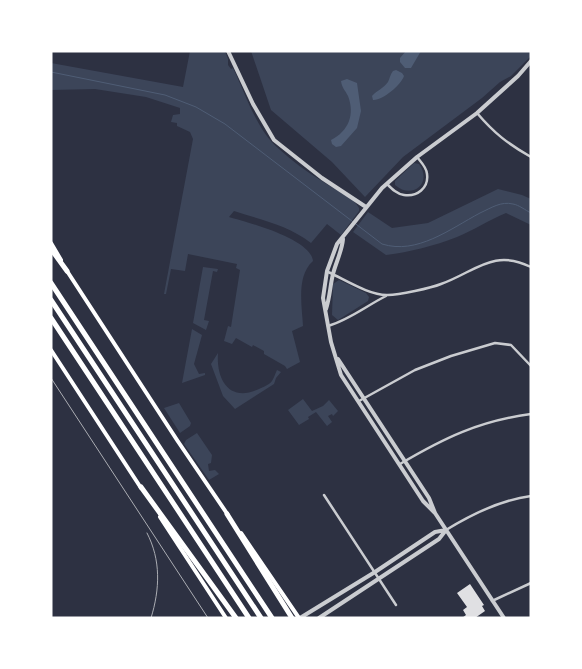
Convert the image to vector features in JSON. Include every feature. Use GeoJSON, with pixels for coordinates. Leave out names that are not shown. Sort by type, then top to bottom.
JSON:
{"type":"FeatureCollection","features":[{"type":"Feature","properties":{"kind":"highway"},"geometry":{"type":"LineString","coordinates":[[51,249],[67,271]]}},
{"type":"Feature","properties":{"kind":"highway"},"geometry":{"type":"LineString","coordinates":[[51,283],[272,618]]}},
{"type":"Feature","properties":{"kind":"highway"},"geometry":{"type":"LineString","coordinates":[[51,300],[261,618]]}},
{"type":"Feature","properties":{"kind":"highway"},"geometry":{"type":"LineString","coordinates":[[51,318],[248,618]]}},
{"type":"Feature","properties":{"kind":"highway"},"geometry":{"type":"LineString","coordinates":[[141,488],[236,618]]}},
{"type":"Feature","properties":{"kind":"highway"},"geometry":{"type":"LineString","coordinates":[[227,514],[292,618]]}},
{"type":"Feature","properties":{"kind":"main road"},"geometry":{"type":"LineString","coordinates":[[51,242],[67,271],[176,440],[300,618]]}},
{"type":"Feature","properties":{"kind":"main road"},"geometry":{"type":"LineString","coordinates":[[51,350],[226,618]]}},
{"type":"Feature","properties":{"kind":"street"},"geometry":{"type":"LineString","coordinates":[[228,51],[256,110],[274,140],[322,178],[366,207]]}},
{"type":"Feature","properties":{"kind":"street"},"geometry":{"type":"LineString","coordinates":[[435,512],[423,501],[341,375],[328,326],[323,298],[327,271],[337,244],[387,184],[417,157],[477,113],[518,76],[531,61]]}},
{"type":"Feature","properties":{"kind":"street"},"geometry":{"type":"LineString","coordinates":[[477,113],[492,131],[512,147],[531,157]]}},
{"type":"Feature","properties":{"kind":"street"},"geometry":{"type":"LineString","coordinates":[[387,184],[395,192],[404,195],[414,195],[424,189],[428,173],[417,157]]}},
{"type":"Feature","properties":{"kind":"street"},"geometry":{"type":"LineString","coordinates":[[326,309],[330,299],[333,274],[343,239]]}},
{"type":"Feature","properties":{"kind":"street"},"geometry":{"type":"LineString","coordinates":[[328,326],[340,323],[369,304],[387,296],[440,285],[490,261],[507,259],[531,267]]}},
{"type":"Feature","properties":{"kind":"street"},"geometry":{"type":"LineString","coordinates":[[327,271],[370,291],[387,296]]}},
{"type":"Feature","properties":{"kind":"street"},"geometry":{"type":"LineString","coordinates":[[359,401],[415,370],[495,342],[511,344],[531,366]]}},
{"type":"Feature","properties":{"kind":"street"},"geometry":{"type":"LineString","coordinates":[[336,357],[429,498],[446,530],[504,618]]}},
{"type":"Feature","properties":{"kind":"street"},"geometry":{"type":"LineString","coordinates":[[400,464],[431,445],[468,428],[506,417],[531,414]]}},
{"type":"Feature","properties":{"kind":"street"},"geometry":{"type":"LineString","coordinates":[[324,495],[396,606]]}},
{"type":"Feature","properties":{"kind":"street"},"geometry":{"type":"LineString","coordinates":[[319,618],[439,538],[446,530],[468,516],[497,504],[531,496]]}},
{"type":"Feature","properties":{"kind":"street"},"geometry":{"type":"LineString","coordinates":[[300,618],[375,572],[434,532],[446,530]]}},
{"type":"Feature","properties":{"kind":"street"},"geometry":{"type":"LineString","coordinates":[[492,601],[531,583]]}},
{"type":"Feature","properties":{"kind":"shaded area"},"geometry":{"type":"Polygon","coordinates":[[[190,51],[225,51],[228,65],[231,69],[233,68],[252,111],[271,141],[294,162],[316,178],[348,196],[359,208],[359,211],[341,235],[327,224],[311,243],[284,227],[264,220],[234,211],[229,217],[277,233],[302,246],[310,253],[313,261],[304,275],[301,292],[303,326],[292,331],[300,362],[287,369],[253,345],[252,347],[236,338],[232,344],[224,341],[228,326],[231,327],[240,270],[236,268],[237,264],[188,254],[185,271],[171,269],[166,294],[164,294],[193,139],[190,132],[177,126],[177,123],[171,122],[173,115],[180,114],[180,108],[146,97],[95,89],[51,90],[51,63],[183,87],[190,51]]]}},
{"type":"Feature","properties":{"kind":"shaded area"},"geometry":{"type":"Polygon","coordinates":[[[251,51],[531,51],[531,56],[511,76],[500,82],[482,98],[403,157],[365,197],[332,162],[271,110],[251,51]]]}},
{"type":"Feature","properties":{"kind":"shaded area"},"geometry":{"type":"Polygon","coordinates":[[[406,51],[421,51],[411,68],[405,68],[400,62],[400,58],[406,51]]]}},
{"type":"Feature","properties":{"kind":"shaded area"},"geometry":{"type":"Polygon","coordinates":[[[396,70],[404,76],[399,84],[391,92],[377,100],[373,100],[372,96],[388,82],[393,71],[396,70]]]}},
{"type":"Feature","properties":{"kind":"shaded area"},"geometry":{"type":"Polygon","coordinates":[[[347,79],[357,83],[361,111],[357,128],[341,146],[336,147],[332,144],[331,140],[346,127],[351,109],[348,96],[341,81],[347,79]]]}},
{"type":"Feature","properties":{"kind":"shaded area"},"geometry":{"type":"Polygon","coordinates":[[[414,163],[419,164],[423,171],[424,177],[419,187],[408,191],[395,185],[395,181],[414,163]]]}},
{"type":"Feature","properties":{"kind":"shaded area"},"geometry":{"type":"Polygon","coordinates":[[[498,189],[531,199],[531,225],[506,213],[448,240],[422,248],[386,255],[353,232],[368,212],[392,228],[428,223],[498,189]]]}},
{"type":"Feature","properties":{"kind":"shaded area"},"geometry":{"type":"Polygon","coordinates":[[[203,267],[218,269],[217,272],[213,271],[204,320],[209,321],[206,330],[193,323],[203,267]]]}},
{"type":"Feature","properties":{"kind":"shaded area"},"geometry":{"type":"Polygon","coordinates":[[[339,280],[366,293],[369,297],[368,301],[338,320],[332,315],[333,284],[339,280]]]}},
{"type":"Feature","properties":{"kind":"shaded area"},"geometry":{"type":"Polygon","coordinates":[[[192,329],[202,335],[194,364],[199,374],[205,373],[205,375],[182,383],[192,329]]]}},
{"type":"Feature","properties":{"kind":"shaded area"},"geometry":{"type":"Polygon","coordinates":[[[218,353],[219,372],[222,380],[232,391],[249,393],[269,384],[277,370],[281,372],[274,384],[235,409],[223,396],[211,364],[218,353]]]}},
{"type":"Feature","properties":{"kind":"shaded area"},"geometry":{"type":"Polygon","coordinates":[[[303,399],[312,411],[323,406],[329,400],[338,411],[333,416],[332,414],[328,416],[332,422],[327,426],[316,412],[299,425],[288,410],[303,399]]]}},
{"type":"Feature","properties":{"kind":"shaded area"},"geometry":{"type":"Polygon","coordinates":[[[179,403],[191,423],[190,426],[180,433],[164,408],[179,403]]]}},
{"type":"Feature","properties":{"kind":"shaded area"},"geometry":{"type":"Polygon","coordinates":[[[197,433],[212,455],[211,463],[208,464],[209,471],[215,470],[219,474],[209,480],[184,444],[186,440],[197,433]]]}},
{"type":"Feature","properties":{"kind":"building"},"geometry":{"type":"Polygon","coordinates":[[[470,584],[484,605],[482,606],[485,611],[475,618],[462,618],[466,615],[463,610],[467,607],[457,593],[470,584]]]}},
{"type":"Feature","properties":{"kind":"waterway"},"geometry":{"type":"LineString","coordinates":[[51,72],[165,95],[196,107],[225,124],[382,244],[408,246],[433,239],[500,204],[509,203],[520,206],[531,213]]}},
{"type":"Feature","properties":{"kind":"railway"},"geometry":{"type":"LineString","coordinates":[[51,378],[208,618]]}},
{"type":"Feature","properties":{"kind":"railway"},"geometry":{"type":"LineString","coordinates":[[147,533],[155,554],[158,575],[151,618]]}}]}
